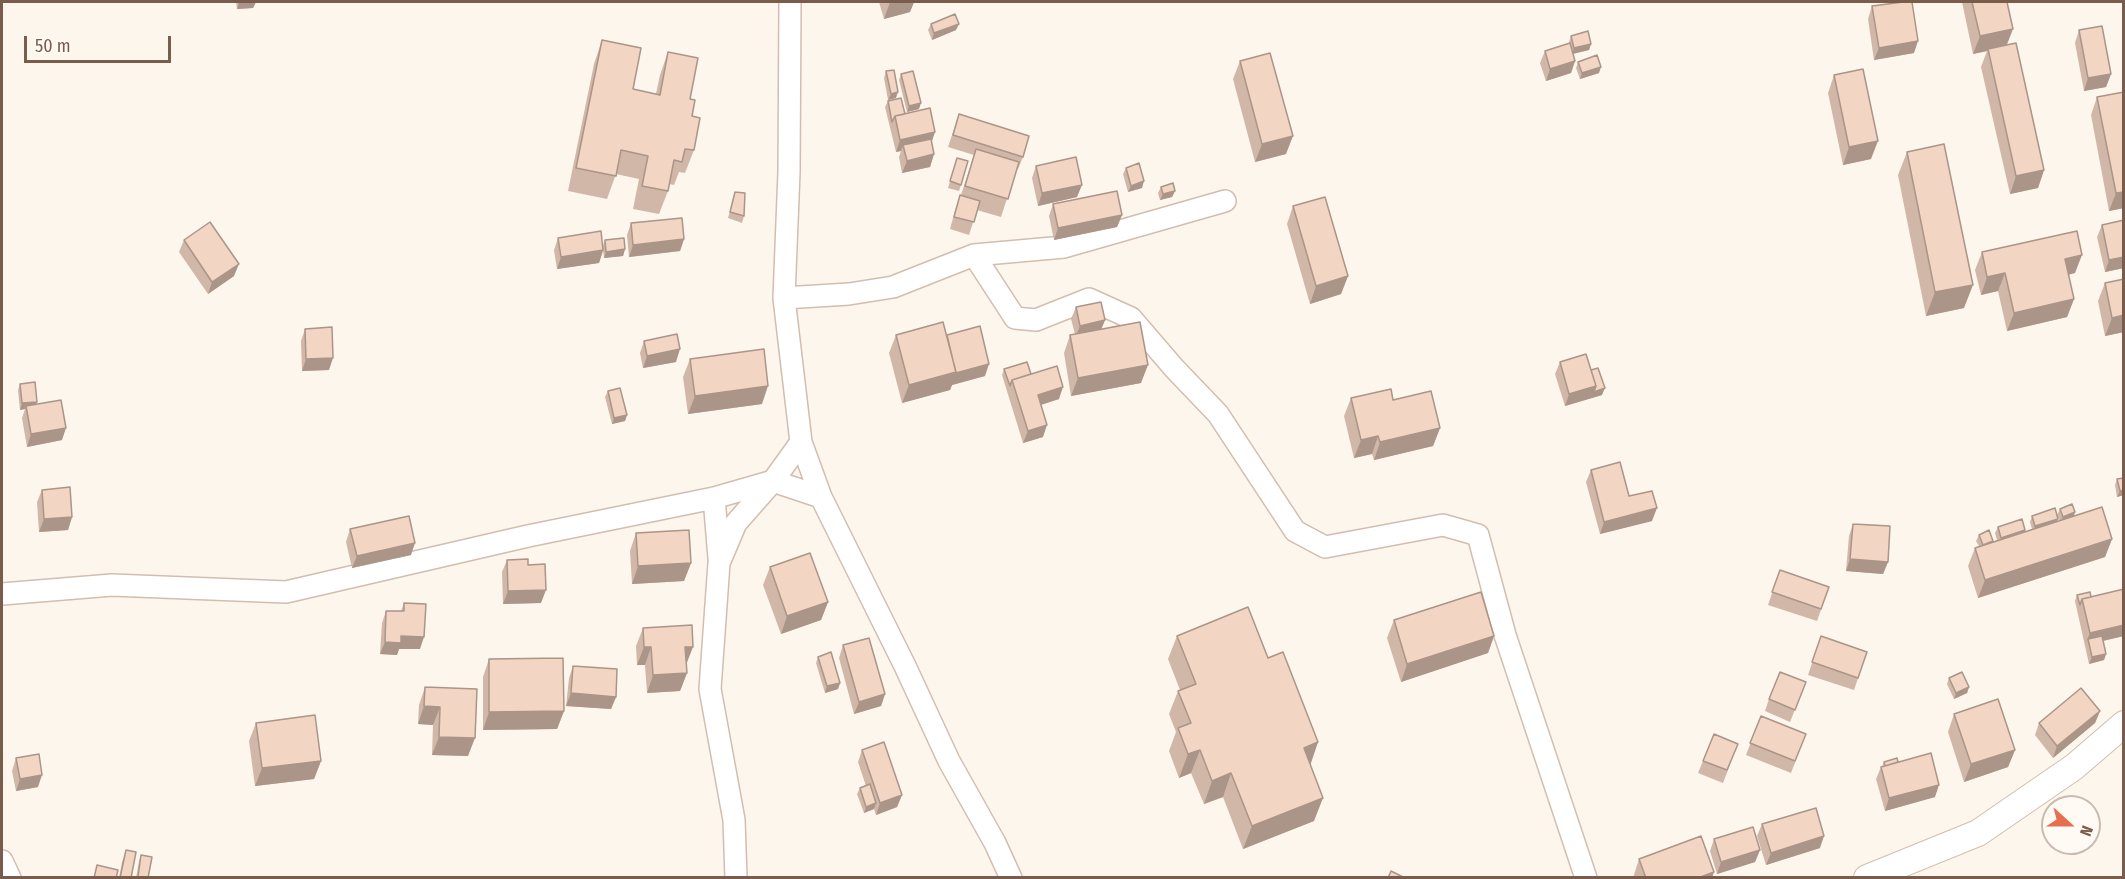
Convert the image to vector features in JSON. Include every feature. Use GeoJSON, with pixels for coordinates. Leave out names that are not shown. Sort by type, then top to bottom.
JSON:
{"type":"FeatureCollection","features":[{"type":"Feature","properties":{"kind":"street"},"geometry":{"type":"LineString","coordinates":[[790,2],[789,162],[784,298],[801,442],[821,497],[905,666],[949,761],[1011,878]]}},
{"type":"Feature","properties":{"kind":"street"},"geometry":{"type":"LineString","coordinates":[[784,298],[849,294],[893,287],[974,255],[1064,247],[1225,201]]}},
{"type":"Feature","properties":{"kind":"street"},"geometry":{"type":"LineString","coordinates":[[974,255],[1015,318],[1036,320],[1089,299],[1131,318],[1218,414],[1295,531],[1325,548],[1443,525],[1478,535],[1505,635],[1586,878]]}},
{"type":"Feature","properties":{"kind":"street"},"geometry":{"type":"LineString","coordinates":[[719,562],[736,523],[773,481],[801,442]]}},
{"type":"Feature","properties":{"kind":"street"},"geometry":{"type":"LineString","coordinates":[[2,594],[112,585],[286,592],[528,536],[714,498],[773,481],[821,497]]}},
{"type":"Feature","properties":{"kind":"street"},"geometry":{"type":"LineString","coordinates":[[714,498],[719,562],[710,689],[734,820],[736,878]]}},
{"type":"Feature","properties":{"kind":"street"},"geometry":{"type":"LineString","coordinates":[[1867,878],[1978,833],[2074,767],[2124,724]]}},
{"type":"Feature","properties":{"kind":"street"},"geometry":{"type":"LineString","coordinates":[[2,861],[10,878]]}},
{"type":"Feature","properties":{"kind":"building"},"geometry":{"type":"Polygon","coordinates":[[[1912,2],[1918,41],[1879,48],[1872,6],[1912,2]]]}},
{"type":"Feature","properties":{"kind":"building"},"geometry":{"type":"Polygon","coordinates":[[[1972,2],[2007,2],[2013,29],[1980,36],[1972,2]]]}},
{"type":"Feature","properties":{"kind":"building"},"geometry":{"type":"Polygon","coordinates":[[[955,14],[959,24],[934,33],[931,24],[955,14]]]}},
{"type":"Feature","properties":{"kind":"building"},"geometry":{"type":"Polygon","coordinates":[[[2102,26],[2111,74],[2088,78],[2079,30],[2102,26]]]}},
{"type":"Feature","properties":{"kind":"building"},"geometry":{"type":"Polygon","coordinates":[[[1588,31],[1591,44],[1574,48],[1571,36],[1588,31]]]}},
{"type":"Feature","properties":{"kind":"building"},"geometry":{"type":"Polygon","coordinates":[[[602,40],[641,48],[633,89],[660,95],[668,52],[698,58],[690,99],[695,100],[692,116],[700,118],[694,150],[685,149],[682,162],[674,160],[668,191],[642,186],[648,156],[621,150],[616,176],[576,168],[602,40]]]}},
{"type":"Feature","properties":{"kind":"building"},"geometry":{"type":"Polygon","coordinates":[[[1570,43],[1575,61],[1550,69],[1545,51],[1570,43]]]}},
{"type":"Feature","properties":{"kind":"building"},"geometry":{"type":"Polygon","coordinates":[[[2016,43],[2044,170],[2016,176],[1988,49],[2016,43]]]}},
{"type":"Feature","properties":{"kind":"building"},"geometry":{"type":"Polygon","coordinates":[[[1270,53],[1293,136],[1262,144],[1240,61],[1270,53]]]}},
{"type":"Feature","properties":{"kind":"building"},"geometry":{"type":"Polygon","coordinates":[[[1597,55],[1601,67],[1582,73],[1578,62],[1597,55]]]}},
{"type":"Feature","properties":{"kind":"building"},"geometry":{"type":"Polygon","coordinates":[[[1863,69],[1878,141],[1849,147],[1834,75],[1863,69]]]}},
{"type":"Feature","properties":{"kind":"building"},"geometry":{"type":"Polygon","coordinates":[[[894,70],[898,92],[891,94],[886,71],[894,70]]]}},
{"type":"Feature","properties":{"kind":"building"},"geometry":{"type":"Polygon","coordinates":[[[913,71],[921,103],[909,106],[901,74],[913,71]]]}},
{"type":"Feature","properties":{"kind":"building"},"geometry":{"type":"Polygon","coordinates":[[[2124,92],[2124,192],[2116,193],[2097,97],[2124,92]]]}},
{"type":"Feature","properties":{"kind":"building"},"geometry":{"type":"Polygon","coordinates":[[[901,98],[905,114],[895,116],[892,122],[888,101],[901,98]]]}},
{"type":"Feature","properties":{"kind":"building"},"geometry":{"type":"Polygon","coordinates":[[[930,108],[935,132],[900,140],[895,116],[930,108]]]}},
{"type":"Feature","properties":{"kind":"building"},"geometry":{"type":"Polygon","coordinates":[[[959,114],[1029,136],[1023,157],[953,135],[959,114]]]}},
{"type":"Feature","properties":{"kind":"building"},"geometry":{"type":"Polygon","coordinates":[[[931,139],[934,154],[907,161],[903,145],[931,139]]]}},
{"type":"Feature","properties":{"kind":"building"},"geometry":{"type":"Polygon","coordinates":[[[1944,144],[1973,285],[1935,292],[1907,152],[1944,144]]]}},
{"type":"Feature","properties":{"kind":"building"},"geometry":{"type":"Polygon","coordinates":[[[976,149],[1019,162],[1008,199],[965,186],[976,149]]]}},
{"type":"Feature","properties":{"kind":"building"},"geometry":{"type":"Polygon","coordinates":[[[1076,157],[1082,185],[1042,193],[1036,166],[1076,157]]]}},
{"type":"Feature","properties":{"kind":"building"},"geometry":{"type":"Polygon","coordinates":[[[957,158],[968,161],[961,185],[950,181],[957,158]]]}},
{"type":"Feature","properties":{"kind":"building"},"geometry":{"type":"Polygon","coordinates":[[[1139,163],[1144,181],[1131,186],[1126,168],[1139,163]]]}},
{"type":"Feature","properties":{"kind":"building"},"geometry":{"type":"Polygon","coordinates":[[[1173,183],[1175,191],[1163,194],[1161,187],[1173,183]]]}},
{"type":"Feature","properties":{"kind":"building"},"geometry":{"type":"Polygon","coordinates":[[[1117,191],[1122,215],[1058,228],[1053,204],[1117,191]]]}},
{"type":"Feature","properties":{"kind":"building"},"geometry":{"type":"Polygon","coordinates":[[[735,192],[745,193],[744,216],[730,212],[735,192]]]}},
{"type":"Feature","properties":{"kind":"building"},"geometry":{"type":"Polygon","coordinates":[[[960,195],[980,201],[974,222],[954,217],[960,195]]]}},
{"type":"Feature","properties":{"kind":"building"},"geometry":{"type":"Polygon","coordinates":[[[1325,197],[1348,276],[1316,286],[1293,206],[1325,197]]]}},
{"type":"Feature","properties":{"kind":"building"},"geometry":{"type":"Polygon","coordinates":[[[682,218],[684,239],[633,245],[631,223],[682,218]]]}},
{"type":"Feature","properties":{"kind":"building"},"geometry":{"type":"Polygon","coordinates":[[[2124,220],[2124,257],[2109,260],[2102,225],[2124,220]]]}},
{"type":"Feature","properties":{"kind":"building"},"geometry":{"type":"Polygon","coordinates":[[[210,222],[239,264],[212,282],[184,240],[210,222]]]}},
{"type":"Feature","properties":{"kind":"building"},"geometry":{"type":"Polygon","coordinates":[[[601,231],[603,250],[561,257],[558,238],[601,231]]]}},
{"type":"Feature","properties":{"kind":"building"},"geometry":{"type":"Polygon","coordinates":[[[2077,231],[2082,255],[2065,259],[2074,299],[2014,313],[2005,273],[1987,277],[1982,252],[2077,231]]]}},
{"type":"Feature","properties":{"kind":"building"},"geometry":{"type":"Polygon","coordinates":[[[624,238],[625,249],[606,252],[605,240],[624,238]]]}},
{"type":"Feature","properties":{"kind":"building"},"geometry":{"type":"Polygon","coordinates":[[[2124,279],[2124,315],[2112,318],[2105,283],[2124,279]]]}},
{"type":"Feature","properties":{"kind":"building"},"geometry":{"type":"Polygon","coordinates":[[[1101,302],[1105,320],[1080,326],[1076,307],[1101,302]]]}},
{"type":"Feature","properties":{"kind":"building"},"geometry":{"type":"Polygon","coordinates":[[[943,322],[956,372],[909,385],[896,335],[943,322]]]}},
{"type":"Feature","properties":{"kind":"building"},"geometry":{"type":"Polygon","coordinates":[[[1140,322],[1148,365],[1078,378],[1070,335],[1140,322]]]}},
{"type":"Feature","properties":{"kind":"building"},"geometry":{"type":"Polygon","coordinates":[[[980,326],[989,364],[956,373],[947,335],[980,326]]]}},
{"type":"Feature","properties":{"kind":"building"},"geometry":{"type":"Polygon","coordinates":[[[332,327],[333,358],[306,359],[305,329],[332,327]]]}},
{"type":"Feature","properties":{"kind":"building"},"geometry":{"type":"Polygon","coordinates":[[[677,334],[680,349],[647,356],[644,341],[677,334]]]}},
{"type":"Feature","properties":{"kind":"building"},"geometry":{"type":"Polygon","coordinates":[[[764,349],[768,386],[695,396],[690,359],[764,349]]]}},
{"type":"Feature","properties":{"kind":"building"},"geometry":{"type":"Polygon","coordinates":[[[1586,354],[1596,386],[1569,394],[1560,362],[1586,354]]]}},
{"type":"Feature","properties":{"kind":"building"},"geometry":{"type":"Polygon","coordinates":[[[1027,362],[1031,374],[1012,380],[1010,386],[1004,369],[1027,362]]]}},
{"type":"Feature","properties":{"kind":"building"},"geometry":{"type":"Polygon","coordinates":[[[1057,366],[1063,387],[1038,395],[1047,425],[1028,431],[1012,380],[1057,366]]]}},
{"type":"Feature","properties":{"kind":"building"},"geometry":{"type":"Polygon","coordinates":[[[1598,368],[1605,388],[1594,392],[1596,386],[1591,370],[1598,368]]]}},
{"type":"Feature","properties":{"kind":"building"},"geometry":{"type":"Polygon","coordinates":[[[35,382],[37,402],[22,403],[20,384],[35,382]]]}},
{"type":"Feature","properties":{"kind":"building"},"geometry":{"type":"Polygon","coordinates":[[[620,388],[627,415],[614,418],[608,391],[620,388]]]}},
{"type":"Feature","properties":{"kind":"building"},"geometry":{"type":"Polygon","coordinates":[[[1391,389],[1393,400],[1431,391],[1440,428],[1380,442],[1378,436],[1361,440],[1351,398],[1391,389]]]}},
{"type":"Feature","properties":{"kind":"building"},"geometry":{"type":"Polygon","coordinates":[[[61,400],[66,428],[31,434],[26,406],[61,400]]]}},
{"type":"Feature","properties":{"kind":"building"},"geometry":{"type":"Polygon","coordinates":[[[1620,462],[1629,496],[1652,491],[1657,508],[1604,522],[1591,470],[1620,462]]]}},
{"type":"Feature","properties":{"kind":"building"},"geometry":{"type":"Polygon","coordinates":[[[2124,478],[2124,490],[2120,491],[2117,479],[2124,478]]]}},
{"type":"Feature","properties":{"kind":"building"},"geometry":{"type":"Polygon","coordinates":[[[70,487],[72,517],[44,519],[42,490],[70,487]]]}},
{"type":"Feature","properties":{"kind":"building"},"geometry":{"type":"Polygon","coordinates":[[[2072,504],[2075,512],[2063,517],[2060,509],[2072,504]]]}},
{"type":"Feature","properties":{"kind":"building"},"geometry":{"type":"Polygon","coordinates":[[[2102,507],[2112,539],[1985,580],[1975,548],[2102,507]]]}},
{"type":"Feature","properties":{"kind":"building"},"geometry":{"type":"Polygon","coordinates":[[[2055,508],[2058,519],[2035,526],[2032,516],[2055,508]]]}},
{"type":"Feature","properties":{"kind":"building"},"geometry":{"type":"Polygon","coordinates":[[[409,516],[415,543],[357,556],[350,529],[409,516]]]}},
{"type":"Feature","properties":{"kind":"building"},"geometry":{"type":"Polygon","coordinates":[[[2022,519],[2025,530],[2001,538],[1998,527],[2022,519]]]}},
{"type":"Feature","properties":{"kind":"building"},"geometry":{"type":"Polygon","coordinates":[[[1853,524],[1890,526],[1888,562],[1850,559],[1853,524]]]}},
{"type":"Feature","properties":{"kind":"building"},"geometry":{"type":"Polygon","coordinates":[[[689,530],[691,563],[638,566],[636,533],[689,530]]]}},
{"type":"Feature","properties":{"kind":"building"},"geometry":{"type":"Polygon","coordinates":[[[1989,530],[1993,541],[1983,545],[1979,535],[1989,530]]]}},
{"type":"Feature","properties":{"kind":"building"},"geometry":{"type":"Polygon","coordinates":[[[810,553],[828,602],[787,616],[770,567],[810,553]]]}},
{"type":"Feature","properties":{"kind":"building"},"geometry":{"type":"Polygon","coordinates":[[[528,559],[528,565],[545,564],[546,590],[508,591],[507,560],[528,559]]]}},
{"type":"Feature","properties":{"kind":"building"},"geometry":{"type":"Polygon","coordinates":[[[1780,570],[1829,587],[1821,609],[1772,592],[1780,570]]]}},
{"type":"Feature","properties":{"kind":"building"},"geometry":{"type":"Polygon","coordinates":[[[2124,589],[2124,625],[2090,633],[2082,599],[2124,589]]]}},
{"type":"Feature","properties":{"kind":"building"},"geometry":{"type":"Polygon","coordinates":[[[1481,592],[1494,636],[1407,664],[1394,620],[1481,592]]]}},
{"type":"Feature","properties":{"kind":"building"},"geometry":{"type":"Polygon","coordinates":[[[2090,592],[2091,597],[2082,599],[2080,605],[2077,595],[2090,592]]]}},
{"type":"Feature","properties":{"kind":"building"},"geometry":{"type":"Polygon","coordinates":[[[404,603],[426,604],[424,637],[401,636],[401,643],[385,642],[386,611],[404,611],[404,603]]]}},
{"type":"Feature","properties":{"kind":"building"},"geometry":{"type":"Polygon","coordinates":[[[1248,607],[1268,658],[1283,652],[1318,742],[1304,748],[1323,798],[1252,826],[1231,773],[1212,781],[1200,750],[1188,754],[1178,728],[1191,723],[1178,691],[1196,684],[1177,636],[1248,607]]]}},
{"type":"Feature","properties":{"kind":"building"},"geometry":{"type":"Polygon","coordinates":[[[692,625],[693,647],[685,647],[687,673],[653,675],[651,647],[644,647],[643,628],[692,625]]]}},
{"type":"Feature","properties":{"kind":"building"},"geometry":{"type":"Polygon","coordinates":[[[1821,636],[1867,652],[1858,678],[1812,662],[1821,636]]]}},
{"type":"Feature","properties":{"kind":"building"},"geometry":{"type":"Polygon","coordinates":[[[2102,636],[2106,654],[2092,657],[2088,639],[2102,636]]]}},
{"type":"Feature","properties":{"kind":"building"},"geometry":{"type":"Polygon","coordinates":[[[869,638],[885,694],[859,702],[843,645],[869,638]]]}},
{"type":"Feature","properties":{"kind":"building"},"geometry":{"type":"Polygon","coordinates":[[[831,652],[840,683],[827,686],[818,657],[831,652]]]}},
{"type":"Feature","properties":{"kind":"building"},"geometry":{"type":"Polygon","coordinates":[[[563,658],[564,711],[489,712],[489,659],[563,658]]]}},
{"type":"Feature","properties":{"kind":"building"},"geometry":{"type":"Polygon","coordinates":[[[573,666],[617,669],[616,697],[571,693],[573,666]]]}},
{"type":"Feature","properties":{"kind":"building"},"geometry":{"type":"Polygon","coordinates":[[[1780,672],[1806,682],[1795,710],[1769,699],[1780,672]]]}},
{"type":"Feature","properties":{"kind":"building"},"geometry":{"type":"Polygon","coordinates":[[[1962,672],[1969,687],[1956,693],[1949,678],[1962,672]]]}},
{"type":"Feature","properties":{"kind":"building"},"geometry":{"type":"Polygon","coordinates":[[[425,687],[477,689],[475,738],[439,737],[440,707],[424,706],[425,687]]]}},
{"type":"Feature","properties":{"kind":"building"},"geometry":{"type":"Polygon","coordinates":[[[2081,688],[2100,711],[2057,746],[2039,723],[2081,688]]]}},
{"type":"Feature","properties":{"kind":"building"},"geometry":{"type":"Polygon","coordinates":[[[1998,699],[2015,750],[1971,764],[1954,714],[1998,699]]]}},
{"type":"Feature","properties":{"kind":"building"},"geometry":{"type":"Polygon","coordinates":[[[315,715],[321,761],[262,768],[256,723],[315,715]]]}},
{"type":"Feature","properties":{"kind":"building"},"geometry":{"type":"Polygon","coordinates":[[[1761,716],[1806,734],[1795,761],[1750,743],[1761,716]]]}},
{"type":"Feature","properties":{"kind":"building"},"geometry":{"type":"Polygon","coordinates":[[[1714,734],[1738,744],[1727,770],[1703,761],[1714,734]]]}},
{"type":"Feature","properties":{"kind":"building"},"geometry":{"type":"Polygon","coordinates":[[[884,742],[902,795],[880,803],[862,750],[884,742]]]}},
{"type":"Feature","properties":{"kind":"building"},"geometry":{"type":"Polygon","coordinates":[[[1931,753],[1939,785],[1889,798],[1881,767],[1931,753]]]}},
{"type":"Feature","properties":{"kind":"building"},"geometry":{"type":"Polygon","coordinates":[[[39,754],[42,775],[20,779],[16,758],[39,754]]]}},
{"type":"Feature","properties":{"kind":"building"},"geometry":{"type":"Polygon","coordinates":[[[1897,758],[1898,762],[1885,766],[1884,762],[1897,758]]]}},
{"type":"Feature","properties":{"kind":"building"},"geometry":{"type":"Polygon","coordinates":[[[870,784],[876,803],[866,807],[860,788],[870,784]]]}},
{"type":"Feature","properties":{"kind":"building"},"geometry":{"type":"Polygon","coordinates":[[[1816,808],[1824,836],[1771,853],[1762,824],[1816,808]]]}},
{"type":"Feature","properties":{"kind":"building"},"geometry":{"type":"Polygon","coordinates":[[[1753,827],[1760,850],[1721,862],[1714,839],[1753,827]]]}},
{"type":"Feature","properties":{"kind":"building"},"geometry":{"type":"Polygon","coordinates":[[[1701,836],[1714,872],[1698,878],[1646,878],[1639,859],[1701,836]]]}},
{"type":"Feature","properties":{"kind":"building"},"geometry":{"type":"Polygon","coordinates":[[[126,850],[136,852],[131,878],[120,878],[126,850]]]}},
{"type":"Feature","properties":{"kind":"building"},"geometry":{"type":"Polygon","coordinates":[[[141,855],[152,857],[148,878],[138,877],[141,855]]]}},
{"type":"Feature","properties":{"kind":"building"},"geometry":{"type":"Polygon","coordinates":[[[97,865],[118,870],[116,878],[94,878],[97,865]]]}},
{"type":"Feature","properties":{"kind":"building"},"geometry":{"type":"Polygon","coordinates":[[[1391,871],[1403,877],[1403,878],[1388,878],[1391,871]]]}}]}
